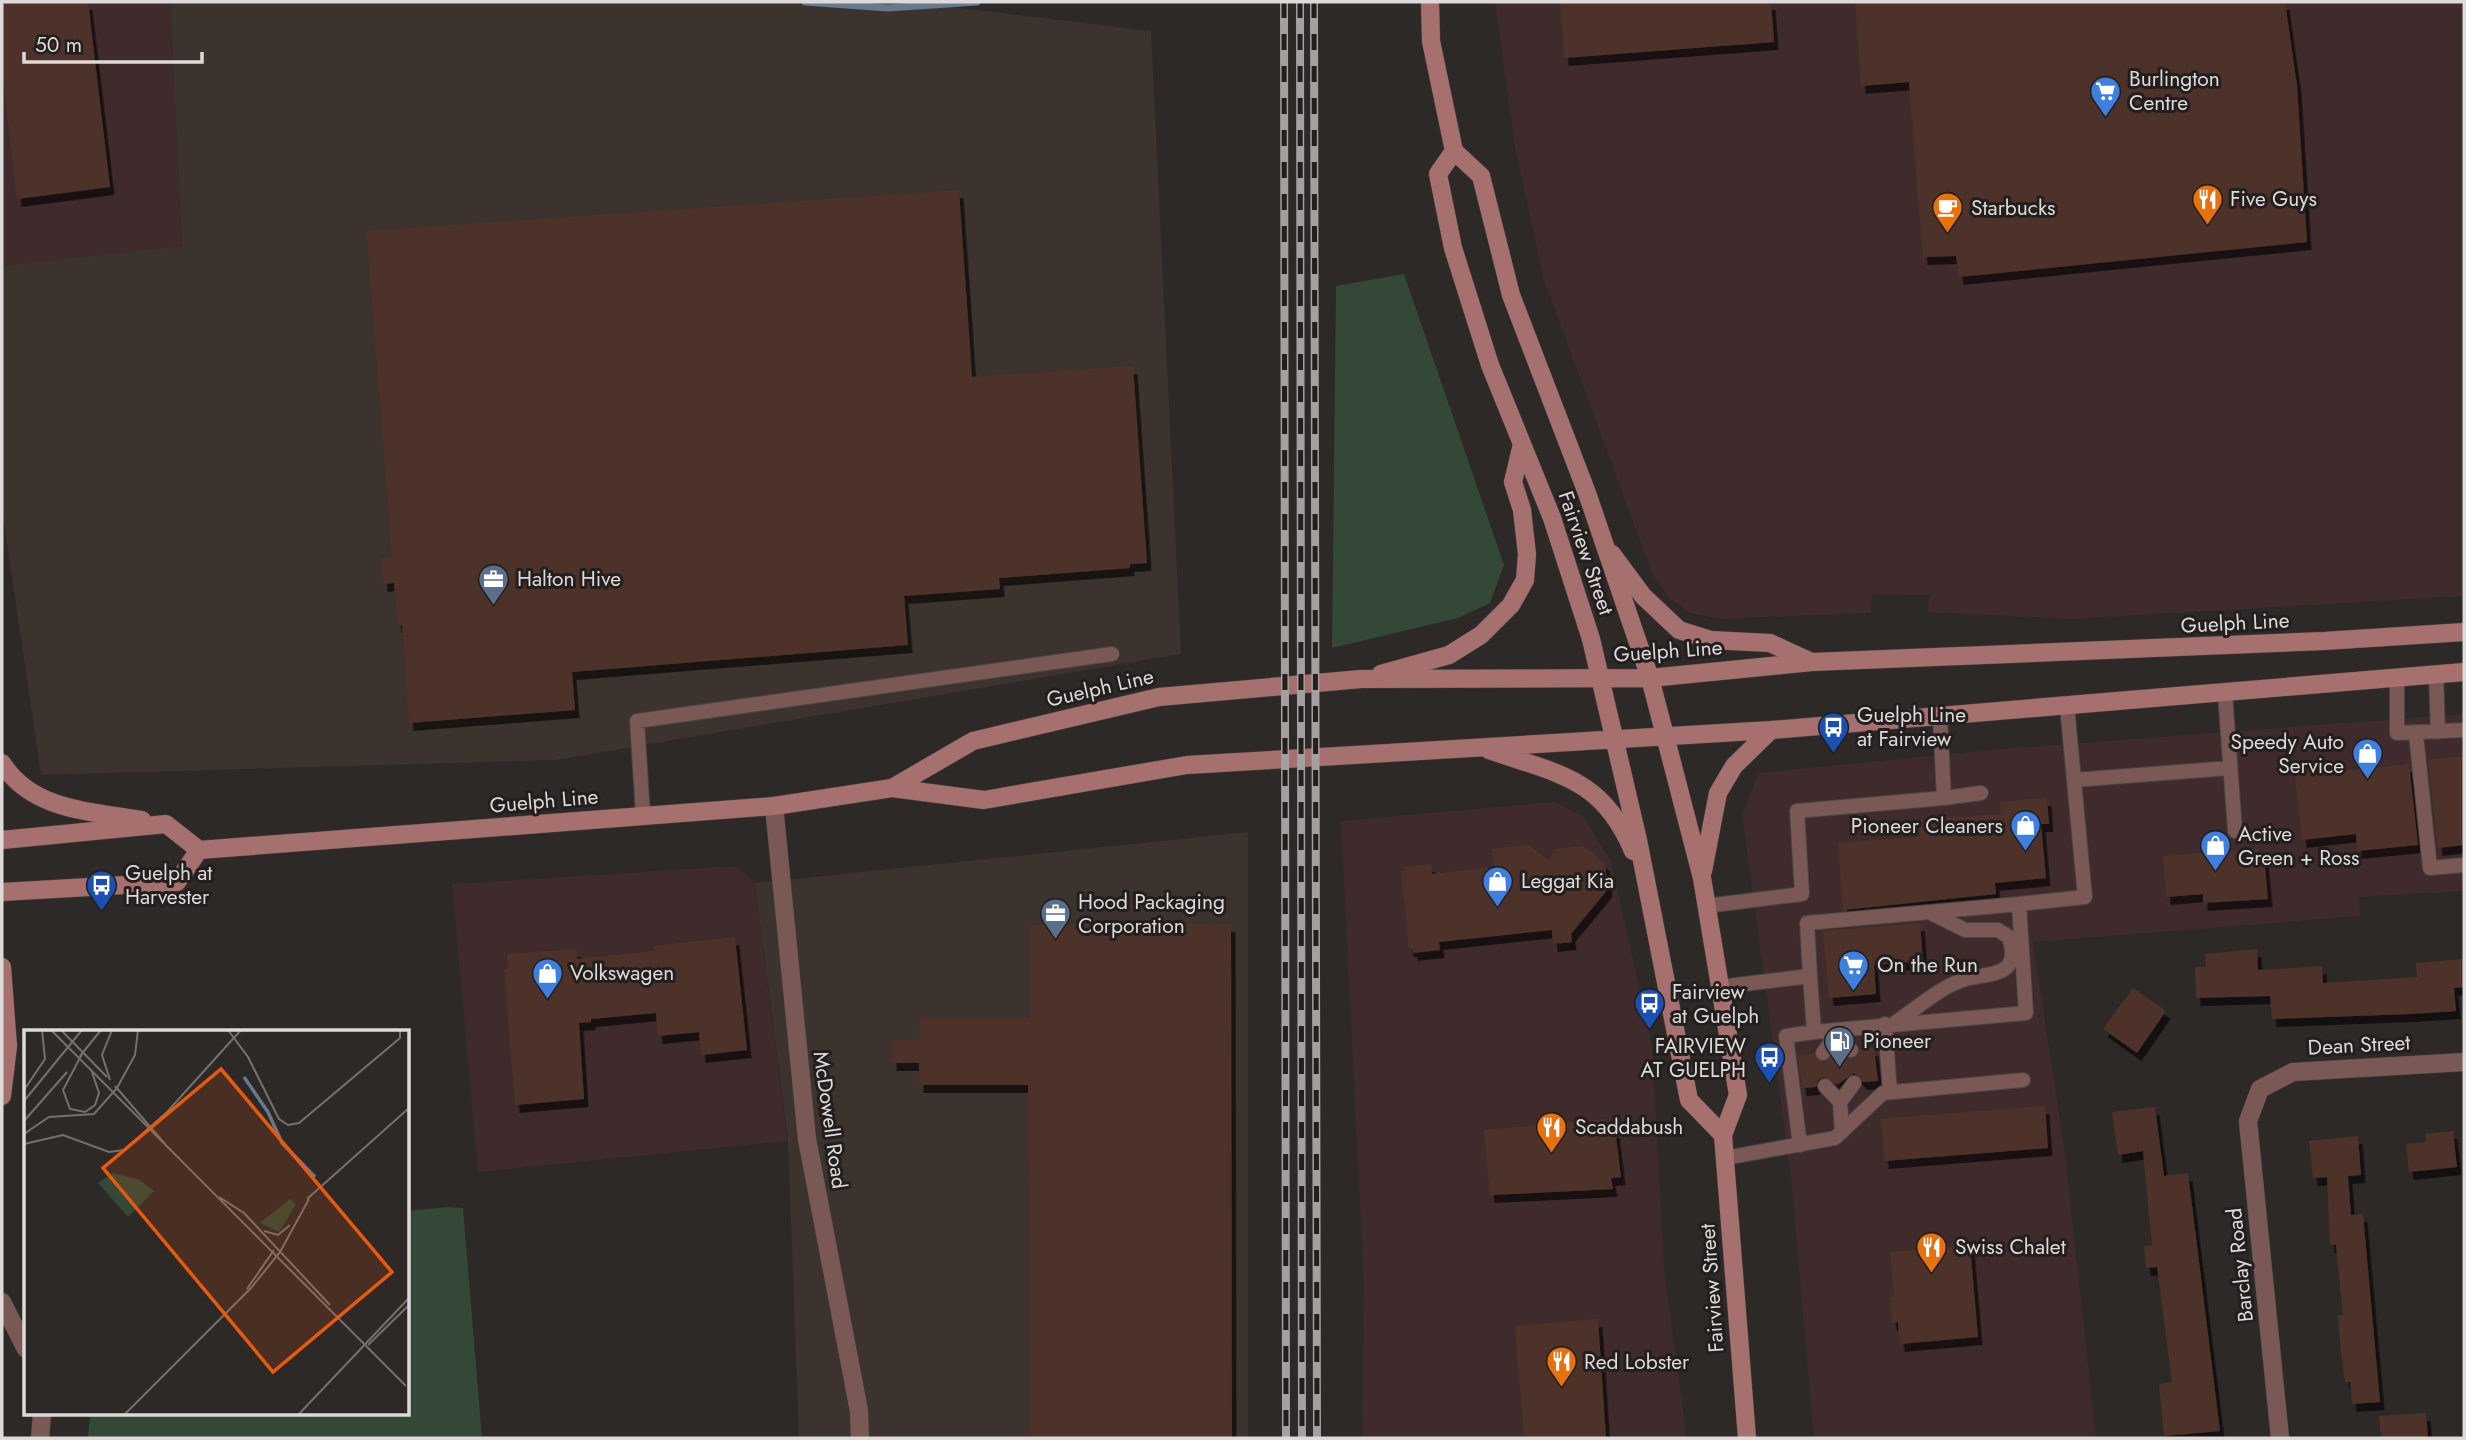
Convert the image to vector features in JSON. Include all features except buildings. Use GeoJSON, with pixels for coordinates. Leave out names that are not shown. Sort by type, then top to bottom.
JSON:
{"type":"FeatureCollection","features":[{"type":"Feature","properties":{"kind":"main road"},"geometry":{"type":"LineString","coordinates":[[1430,2],[1431,41],[1454,151]]}},
{"type":"Feature","properties":{"kind":"main road","name":"Fairview Street"},"geometry":{"type":"LineString","coordinates":[[1723,1135],[1689,1100],[1645,874],[1601,678],[1556,531],[1490,365],[1440,195],[1438,174],[1454,151],[1480,176],[1511,295],[1606,548],[1650,678],[1702,878],[1738,1095],[1723,1135],[1747,1438]]}},
{"type":"Feature","properties":{"kind":"main road"},"geometry":{"type":"LineString","coordinates":[[1361,679],[1449,655],[1481,635],[1511,606],[1525,580],[1527,554],[1522,510],[1513,482],[1522,444]]}},
{"type":"Feature","properties":{"kind":"main road"},"geometry":{"type":"LineString","coordinates":[[1606,548],[1626,570],[1643,596],[1679,631],[1711,640],[1770,643],[1812,662]]}},
{"type":"Feature","properties":{"kind":"main road","name":"Guelph Line"},"geometry":{"type":"LineString","coordinates":[[892,788],[973,741],[1159,697],[1361,679],[1650,678],[1812,662],[2271,644],[2464,632]]}},
{"type":"Feature","properties":{"kind":"main road","name":"Guelph Line"},"geometry":{"type":"LineString","coordinates":[[199,850],[774,806],[892,788],[984,800],[1186,765],[1771,730],[2464,672]]}},
{"type":"Feature","properties":{"kind":"main road"},"geometry":{"type":"LineString","coordinates":[[1702,878],[1718,793],[1734,766],[1771,730]]}},
{"type":"Feature","properties":{"kind":"main road"},"geometry":{"type":"LineString","coordinates":[[1482,748],[1580,782],[1608,807],[1626,835],[1645,874]]}},
{"type":"Feature","properties":{"kind":"main road"},"geometry":{"type":"LineString","coordinates":[[2,763],[11,778],[32,795],[57,806],[166,824],[199,850],[177,882],[2,892]]}},
{"type":"Feature","properties":{"kind":"main road"},"geometry":{"type":"LineString","coordinates":[[2,840],[166,824]]}},
{"type":"Feature","properties":{"kind":"main road"},"geometry":{"type":"LineString","coordinates":[[2,967],[8,1046],[2,1096]]}},
{"type":"Feature","properties":{"kind":"street","name":"McDowell Road"},"geometry":{"type":"LineString","coordinates":[[774,806],[807,1139],[859,1411],[860,1438]]}},
{"type":"Feature","properties":{"kind":"street","name":"Dean Street"},"geometry":{"type":"LineString","coordinates":[[2260,1089],[2293,1072],[2464,1062]]}},
{"type":"Feature","properties":{"kind":"street","name":"Barclay Road"},"geometry":{"type":"LineString","coordinates":[[2260,1089],[2248,1121],[2280,1438]]}},
{"type":"Feature","properties":{"kind":"street"},"geometry":{"type":"LineString","coordinates":[[2,1302],[24,1345]]}},
{"type":"Feature","properties":{"kind":"street"},"geometry":{"type":"LineString","coordinates":[[40,1438],[42,1416]]}},
{"type":"Feature","properties":{"kind":"lane"},"geometry":{"type":"LineString","coordinates":[[643,816],[637,721],[1112,654]]}},
{"type":"Feature","properties":{"kind":"lane"},"geometry":{"type":"LineString","coordinates":[[2437,674],[2438,732]]}},
{"type":"Feature","properties":{"kind":"lane"},"geometry":{"type":"LineString","coordinates":[[2397,676],[2397,733],[2464,730]]}},
{"type":"Feature","properties":{"kind":"lane"},"geometry":{"type":"LineString","coordinates":[[2225,693],[2235,831]]}},
{"type":"Feature","properties":{"kind":"lane"},"geometry":{"type":"LineString","coordinates":[[1814,1032],[1807,923],[2085,897],[2067,706]]}},
{"type":"Feature","properties":{"kind":"lane"},"geometry":{"type":"LineString","coordinates":[[1940,716],[1944,798]]}},
{"type":"Feature","properties":{"kind":"lane"},"geometry":{"type":"LineString","coordinates":[[2416,734],[2430,868],[2464,865]]}},
{"type":"Feature","properties":{"kind":"lane"},"geometry":{"type":"LineString","coordinates":[[2074,780],[2230,768]]}},
{"type":"Feature","properties":{"kind":"lane"},"geometry":{"type":"LineString","coordinates":[[1706,906],[1802,894],[1797,810],[1981,793]]}},
{"type":"Feature","properties":{"kind":"lane"},"geometry":{"type":"LineString","coordinates":[[1800,1146],[1787,1036],[2025,1013],[2019,904]]}},
{"type":"Feature","properties":{"kind":"lane"},"geometry":{"type":"LineString","coordinates":[[1890,1024],[1960,981],[1994,975],[2006,967],[2012,958],[2009,937],[1998,930],[1965,930],[1929,912]]}},
{"type":"Feature","properties":{"kind":"lane"},"geometry":{"type":"LineString","coordinates":[[1720,987],[1810,976]]}},
{"type":"Feature","properties":{"kind":"lane"},"geometry":{"type":"LineString","coordinates":[[1890,1024],[1890,1092]]}},
{"type":"Feature","properties":{"kind":"lane"},"geometry":{"type":"LineString","coordinates":[[1835,1033],[1851,1050]]}},
{"type":"Feature","properties":{"kind":"lane"},"geometry":{"type":"LineString","coordinates":[[1822,1053],[1835,1033]]}},
{"type":"Feature","properties":{"kind":"lane"},"geometry":{"type":"LineString","coordinates":[[1725,1158],[1835,1138],[1883,1093],[2024,1080]]}},
{"type":"Feature","properties":{"kind":"lane"},"geometry":{"type":"LineString","coordinates":[[1840,1102],[1854,1083]]}},
{"type":"Feature","properties":{"kind":"lane"},"geometry":{"type":"LineString","coordinates":[[1825,1086],[1840,1102],[1842,1132]]}},
{"type":"Feature","properties":{"kind":"shaded area"},"geometry":{"type":"Polygon","coordinates":[[[2,2],[170,2],[182,246],[2,266],[2,2]]]}},
{"type":"Feature","properties":{"kind":"shaded area"},"geometry":{"type":"Polygon","coordinates":[[[170,2],[910,2],[1151,31],[1181,654],[556,760],[41,775],[2,509],[2,266],[182,246],[170,2]]]}},
{"type":"Feature","properties":{"kind":"shaded area"},"geometry":{"type":"Polygon","coordinates":[[[1495,2],[2464,2],[2464,596],[2073,619],[1927,612],[1930,595],[1872,594],[1871,613],[1720,619],[1690,613],[1669,598],[1652,573],[1544,280],[1515,148],[1495,2]]]}},
{"type":"Feature","properties":{"kind":"shaded area"},"geometry":{"type":"Polygon","coordinates":[[[2464,714],[2464,891],[2359,897],[2360,916],[2033,942],[2065,1153],[2096,1438],[1814,1438],[1791,1177],[1742,814],[1759,773],[1989,750],[2464,714]]]}},
{"type":"Feature","properties":{"kind":"shaded area"},"geometry":{"type":"Polygon","coordinates":[[[1554,802],[1583,816],[1611,861],[1652,1045],[1664,1269],[1687,1438],[1362,1438],[1364,1285],[1341,821],[1554,802]]]}},
{"type":"Feature","properties":{"kind":"shaded area"},"geometry":{"type":"Polygon","coordinates":[[[1248,832],[1248,1438],[799,1438],[788,1141],[755,883],[1248,832]]]}},
{"type":"Feature","properties":{"kind":"shaded area"},"geometry":{"type":"Polygon","coordinates":[[[737,866],[755,883],[787,1141],[478,1172],[452,884],[737,866]]]}},
{"type":"Feature","properties":{"kind":"green space"},"geometry":{"type":"Polygon","coordinates":[[[1404,274],[1504,565],[1490,603],[1458,618],[1332,648],[1336,286],[1404,274]]]}},
{"type":"Feature","properties":{"kind":"green space"},"geometry":{"type":"Polygon","coordinates":[[[463,1208],[482,1438],[88,1438],[90,1416],[410,1416],[410,1211],[463,1208]]]}},
{"type":"Feature","properties":{"kind":"waterway"},"geometry":{"type":"LineString","coordinates":[[805,2],[888,8],[977,2]]}},
{"type":"Feature","properties":{"kind":"railway"},"geometry":{"type":"LineString","coordinates":[[1284,2],[1286,1438]]}},
{"type":"Feature","properties":{"kind":"railway"},"geometry":{"type":"LineString","coordinates":[[1300,2],[1302,1438]]}},
{"type":"Feature","properties":{"kind":"railway"},"geometry":{"type":"LineString","coordinates":[[1314,2],[1317,1438]]}},
{"type":"Feature","properties":{"kind":"place","name":"Burlington Centre"},"geometry":{"type":"Point","coordinates":[2106,118]}},
{"type":"Feature","properties":{"kind":"place","name":"Five Guys"},"geometry":{"type":"Point","coordinates":[2207,226]}},
{"type":"Feature","properties":{"kind":"place","name":"Starbucks"},"geometry":{"type":"Point","coordinates":[1948,235]}},
{"type":"Feature","properties":{"kind":"place","name":"Halton Hive"},"geometry":{"type":"Point","coordinates":[494,606]}},
{"type":"Feature","properties":{"kind":"place","name":"Guelph Line at Fairview"},"geometry":{"type":"Point","coordinates":[1834,754]}},
{"type":"Feature","properties":{"kind":"place","name":"Speedy Auto Service"},"geometry":{"type":"Point","coordinates":[2367,781]}},
{"type":"Feature","properties":{"kind":"place","name":"Pioneer Cleaners"},"geometry":{"type":"Point","coordinates":[2026,853]}},
{"type":"Feature","properties":{"kind":"place","name":"Active Green + Ross"},"geometry":{"type":"Point","coordinates":[2215,873]}},
{"type":"Feature","properties":{"kind":"place","name":"Leggat Kia"},"geometry":{"type":"Point","coordinates":[1498,908]}},
{"type":"Feature","properties":{"kind":"place","name":"Guelph at Harvester"},"geometry":{"type":"Point","coordinates":[102,912]}},
{"type":"Feature","properties":{"kind":"place","name":"Hood Packaging Corporation"},"geometry":{"type":"Point","coordinates":[1055,941]}},
{"type":"Feature","properties":{"kind":"place","name":"On the Run"},"geometry":{"type":"Point","coordinates":[1854,992]}},
{"type":"Feature","properties":{"kind":"place","name":"Volkswagen"},"geometry":{"type":"Point","coordinates":[547,1000]}},
{"type":"Feature","properties":{"kind":"place","name":"Fairview at Guelph"},"geometry":{"type":"Point","coordinates":[1649,1031]}},
{"type":"Feature","properties":{"kind":"place","name":"Pioneer"},"geometry":{"type":"Point","coordinates":[1840,1068]}},
{"type":"Feature","properties":{"kind":"place","name":"FAIRVIEW AT GUELPH"},"geometry":{"type":"Point","coordinates":[1769,1085]}},
{"type":"Feature","properties":{"kind":"place","name":"Scaddabush"},"geometry":{"type":"Point","coordinates":[1552,1154]}},
{"type":"Feature","properties":{"kind":"place","name":"Swiss Chalet"},"geometry":{"type":"Point","coordinates":[1932,1274]}},
{"type":"Feature","properties":{"kind":"place","name":"Red Lobster"},"geometry":{"type":"Point","coordinates":[1561,1389]}}]}
